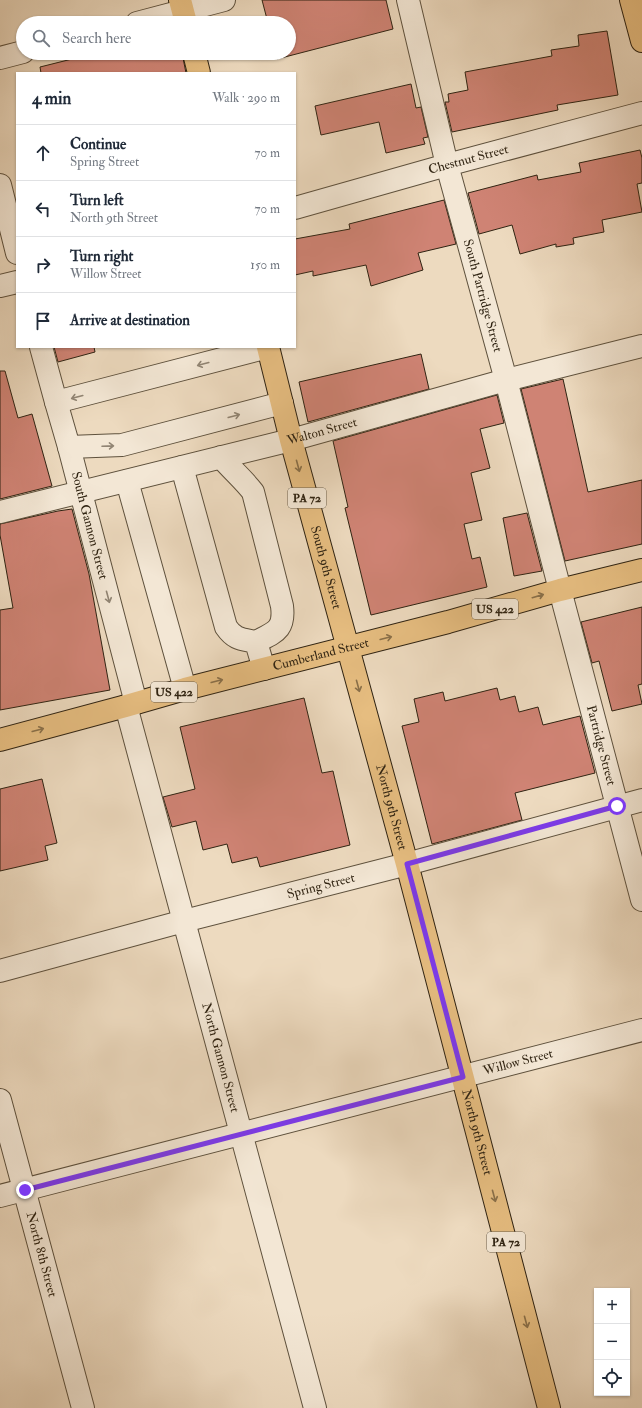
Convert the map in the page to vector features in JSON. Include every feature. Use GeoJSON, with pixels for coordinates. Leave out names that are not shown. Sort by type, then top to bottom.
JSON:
{"type":"FeatureCollection","features":[{"type":"Feature","properties":{"kind":"main road"},"geometry":{"type":"LineString","coordinates":[[631,0],[642,40]]}},
{"type":"Feature","properties":{"kind":"main road"},"geometry":{"type":"LineString","coordinates":[[196,60],[199,72]]}},
{"type":"Feature","properties":{"kind":"main road","name":"South 9th Street"},"geometry":{"type":"LineString","coordinates":[[268,348],[291,440],[348,648]]}},
{"type":"Feature","properties":{"kind":"main road","name":"Cumberland Street"},"geometry":{"type":"LineString","coordinates":[[0,740],[185,689],[448,622],[560,590],[642,570]]}},
{"type":"Feature","properties":{"kind":"main road","name":"North 9th Street"},"geometry":{"type":"LineString","coordinates":[[348,648],[407,864],[549,1408]]}},
{"type":"Feature","properties":{"kind":"street"},"geometry":{"type":"LineString","coordinates":[[163,16],[224,0]]}},
{"type":"Feature","properties":{"kind":"street","name":"South Partridge Street"},"geometry":{"type":"LineString","coordinates":[[408,0],[447,165],[506,380],[560,590]]}},
{"type":"Feature","properties":{"kind":"street"},"geometry":{"type":"LineString","coordinates":[[0,58],[16,54]]}},
{"type":"Feature","properties":{"kind":"street","name":"Chestnut Street"},"geometry":{"type":"LineString","coordinates":[[296,208],[447,165],[642,113]]}},
{"type":"Feature","properties":{"kind":"street"},"geometry":{"type":"LineString","coordinates":[[0,185],[16,249]]}},
{"type":"Feature","properties":{"kind":"street"},"geometry":{"type":"LineString","coordinates":[[0,286],[16,282]]}},
{"type":"Feature","properties":{"kind":"street","name":"Walton Street"},"geometry":{"type":"LineString","coordinates":[[0,512],[291,440],[506,380],[642,346]]}},
{"type":"Feature","properties":{"kind":"street","name":"South Gannon Street"},"geometry":{"type":"LineString","coordinates":[[41,348],[81,492],[131,705]]}},
{"type":"Feature","properties":{"kind":"street"},"geometry":{"type":"LineString","coordinates":[[56,402],[264,348]]}},
{"type":"Feature","properties":{"kind":"street"},"geometry":{"type":"LineString","coordinates":[[69,447],[122,445],[282,403]]}},
{"type":"Feature","properties":{"kind":"street"},"geometry":{"type":"LineString","coordinates":[[182,467],[226,627],[232,635],[237,638],[256,642],[274,633],[281,626],[283,618],[282,606],[253,492],[221,457]]}},
{"type":"Feature","properties":{"kind":"street"},"geometry":{"type":"LineString","coordinates":[[127,481],[185,689]]}},
{"type":"Feature","properties":{"kind":"street","name":"Partridge Street"},"geometry":{"type":"LineString","coordinates":[[560,590],[642,900]]}},
{"type":"Feature","properties":{"kind":"street"},"geometry":{"type":"LineString","coordinates":[[256,642],[264,669]]}},
{"type":"Feature","properties":{"kind":"street","name":"North Gannon Street"},"geometry":{"type":"LineString","coordinates":[[131,705],[184,921],[315,1408]]}},
{"type":"Feature","properties":{"kind":"street","name":"Spring Street"},"geometry":{"type":"LineString","coordinates":[[0,971],[184,921],[407,864],[642,800]]}},
{"type":"Feature","properties":{"kind":"street","name":"Willow Street"},"geometry":{"type":"LineString","coordinates":[[0,1196],[642,1030]]}},
{"type":"Feature","properties":{"kind":"street","name":"North 8th Street"},"geometry":{"type":"LineString","coordinates":[[0,1100],[83,1408]]}},
{"type":"Feature","properties":{"kind":"building"},"geometry":{"type":"Polygon","coordinates":[[[262,0],[386,0],[393,29],[296,54],[296,16],[266,16],[262,0]]]}},
{"type":"Feature","properties":{"kind":"building"},"geometry":{"type":"Polygon","coordinates":[[[607,31],[618,95],[557,105],[558,110],[452,132],[445,102],[449,102],[448,94],[468,90],[465,72],[552,56],[551,50],[579,46],[578,35],[607,31]]]}},
{"type":"Feature","properties":{"kind":"building"},"geometry":{"type":"Polygon","coordinates":[[[68,60],[183,60],[186,72],[41,72],[40,67],[68,60]]]}},
{"type":"Feature","properties":{"kind":"building"},"geometry":{"type":"Polygon","coordinates":[[[411,84],[416,108],[421,107],[428,137],[423,138],[425,144],[386,153],[379,122],[321,135],[315,106],[411,84]]]}},
{"type":"Feature","properties":{"kind":"building"},"geometry":{"type":"Polygon","coordinates":[[[640,150],[642,158],[642,183],[637,184],[642,212],[602,220],[604,232],[573,238],[574,244],[556,247],[556,244],[520,254],[512,225],[479,234],[468,193],[537,175],[538,180],[581,172],[579,163],[640,150]]]}},
{"type":"Feature","properties":{"kind":"building"},"geometry":{"type":"Polygon","coordinates":[[[444,200],[456,244],[418,253],[423,270],[371,286],[366,265],[313,276],[313,271],[296,275],[296,239],[350,229],[349,224],[444,200]]]}},
{"type":"Feature","properties":{"kind":"building"},"geometry":{"type":"Polygon","coordinates":[[[54,348],[94,348],[95,352],[58,362],[54,348]]]}},
{"type":"Feature","properties":{"kind":"building"},"geometry":{"type":"Polygon","coordinates":[[[421,354],[429,389],[308,422],[299,382],[421,354]]]}},
{"type":"Feature","properties":{"kind":"building"},"geometry":{"type":"Polygon","coordinates":[[[0,371],[5,371],[18,418],[32,414],[52,486],[0,499],[0,371]]]}},
{"type":"Feature","properties":{"kind":"building"},"geometry":{"type":"Polygon","coordinates":[[[563,379],[588,492],[642,480],[642,544],[565,561],[521,389],[563,379]]]}},
{"type":"Feature","properties":{"kind":"building"},"geometry":{"type":"Polygon","coordinates":[[[497,395],[504,423],[480,429],[490,468],[471,473],[482,520],[464,524],[472,559],[480,557],[487,587],[371,615],[345,508],[348,507],[333,441],[497,395]]]}},
{"type":"Feature","properties":{"kind":"building"},"geometry":{"type":"Polygon","coordinates":[[[72,509],[89,574],[110,690],[0,710],[0,610],[13,608],[0,535],[0,524],[72,509]]]}},
{"type":"Feature","properties":{"kind":"building"},"geometry":{"type":"Polygon","coordinates":[[[527,513],[542,571],[514,576],[503,518],[527,513]]]}},
{"type":"Feature","properties":{"kind":"building"},"geometry":{"type":"Polygon","coordinates":[[[642,607],[642,684],[638,685],[642,704],[612,711],[599,661],[592,663],[581,622],[642,607]]]}},
{"type":"Feature","properties":{"kind":"building"},"geometry":{"type":"Polygon","coordinates":[[[497,688],[500,700],[515,696],[519,712],[538,707],[543,725],[580,716],[595,773],[515,793],[522,820],[432,844],[402,726],[419,722],[414,699],[443,692],[445,701],[497,688]]]}},
{"type":"Feature","properties":{"kind":"building"},"geometry":{"type":"Polygon","coordinates":[[[304,698],[322,773],[333,771],[350,845],[260,867],[257,857],[232,863],[227,844],[203,850],[196,821],[172,827],[163,797],[195,789],[180,727],[304,698]]]}},
{"type":"Feature","properties":{"kind":"building"},"geometry":{"type":"Polygon","coordinates":[[[42,779],[57,843],[45,846],[48,860],[0,871],[0,789],[42,779]]]}},
{"type":"Feature","properties":{"kind":"route"},"geometry":{"type":"LineString","coordinates":[[25,1190],[463,1077],[407,864],[617,806]]}}]}
